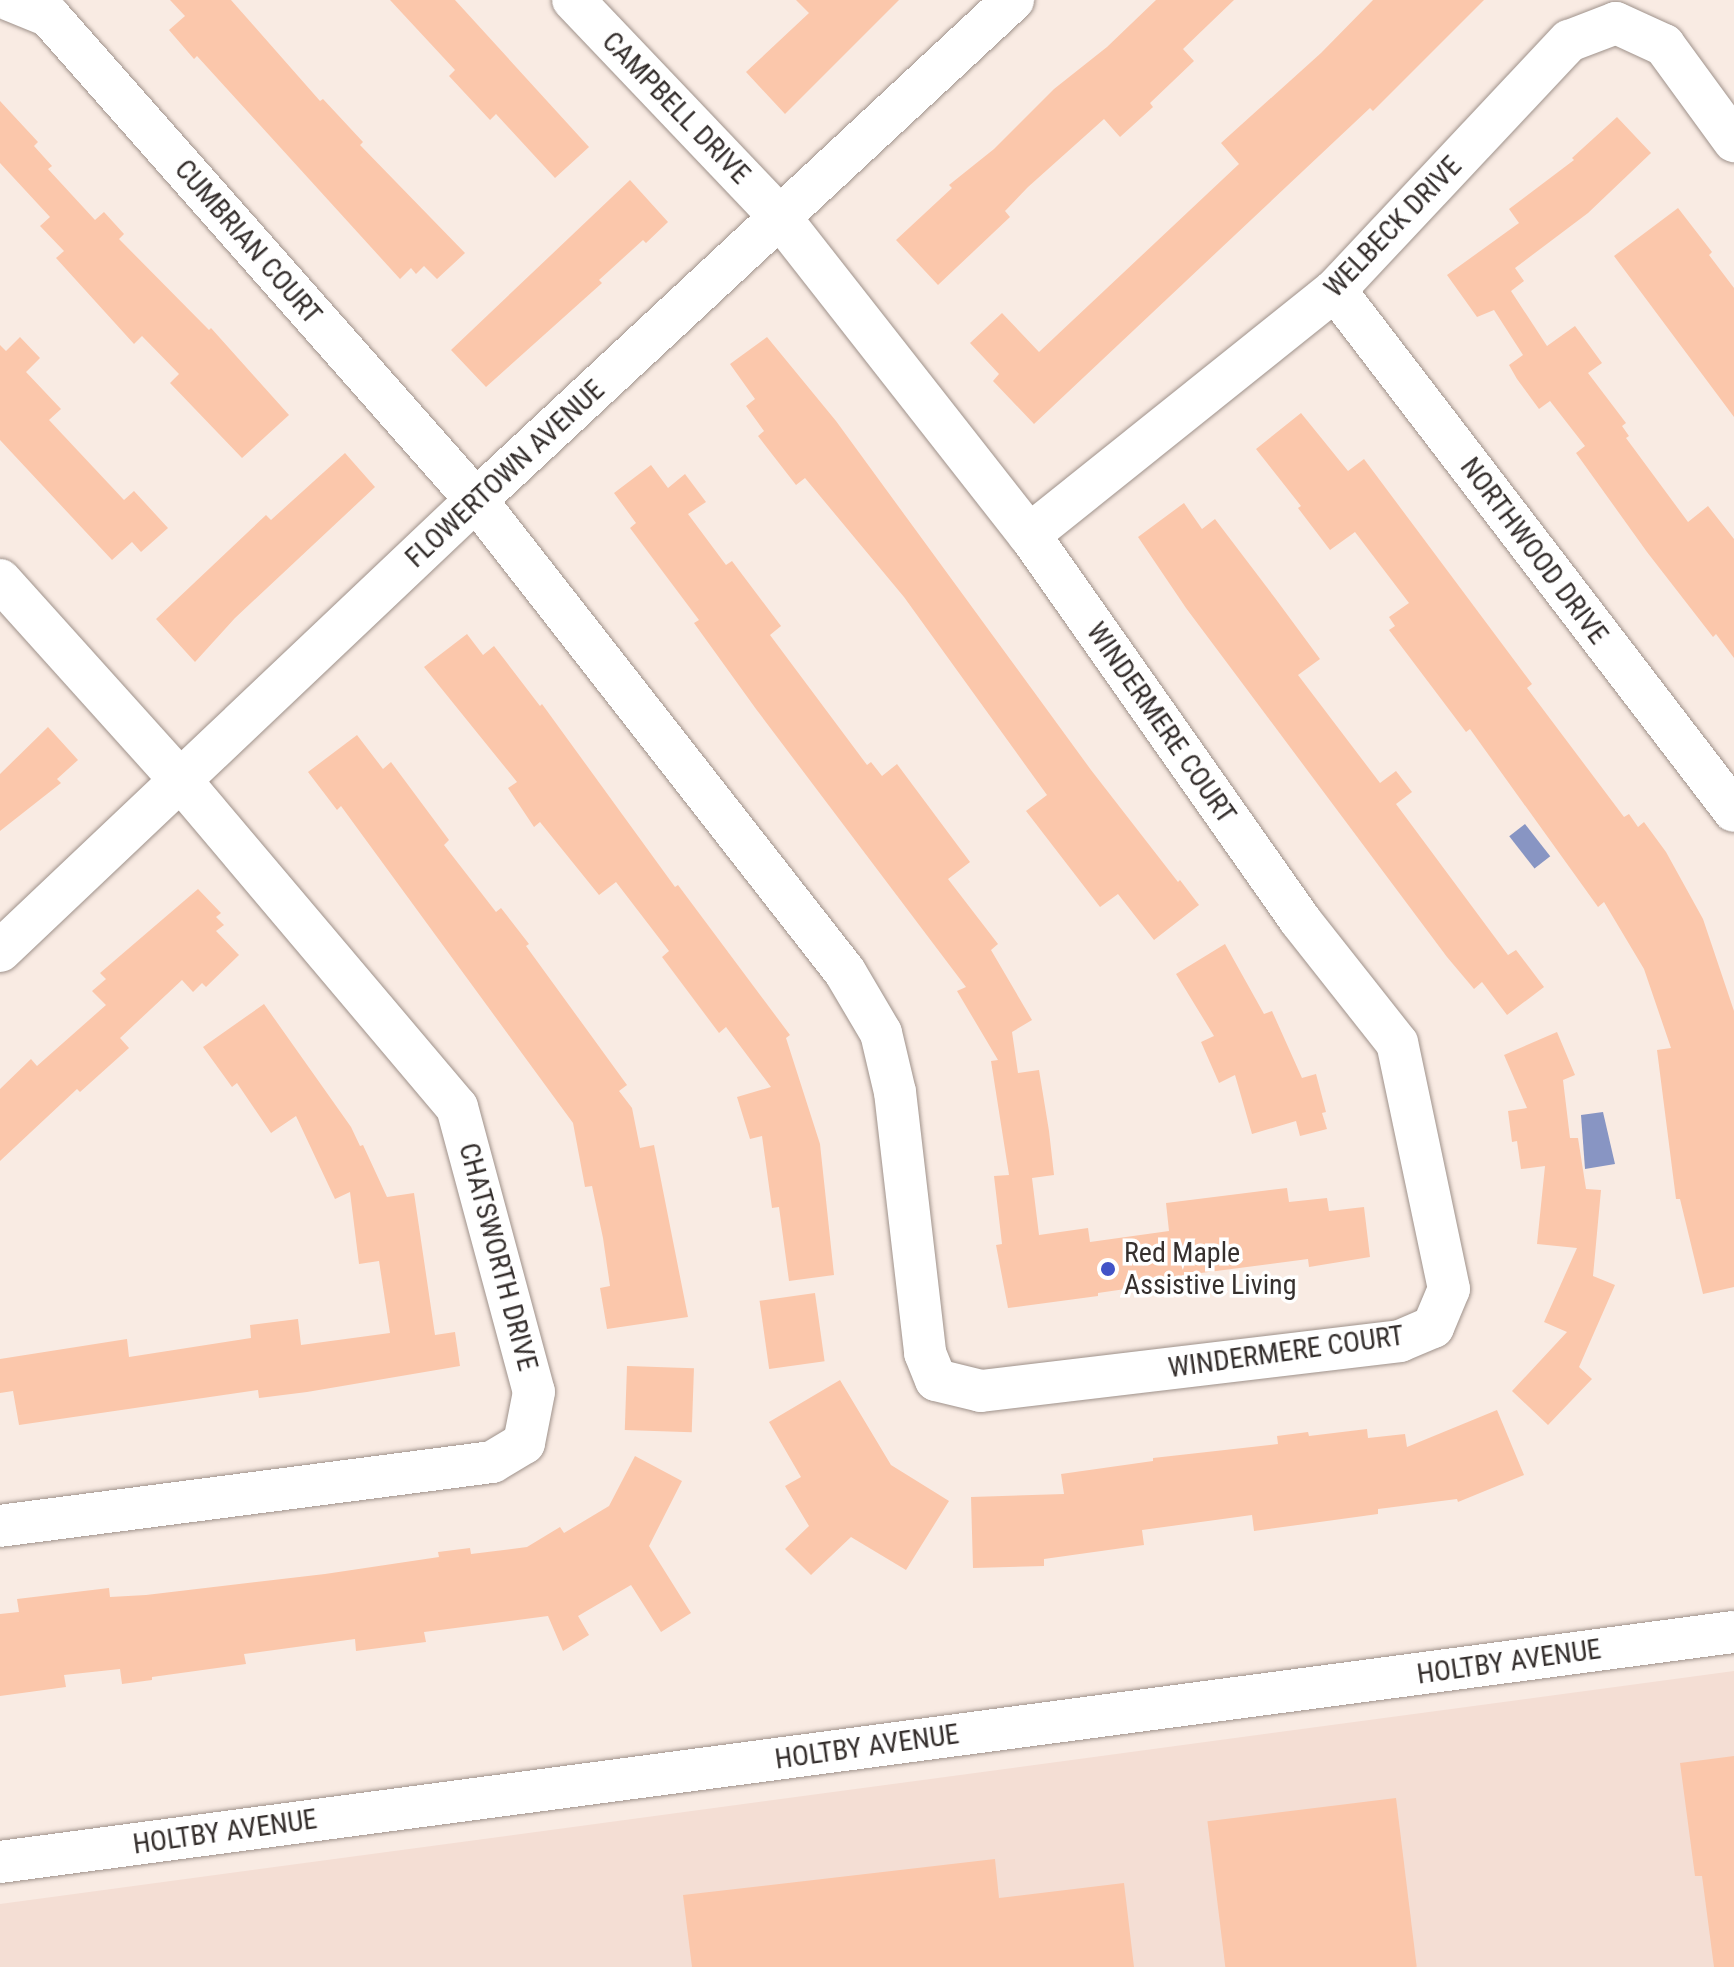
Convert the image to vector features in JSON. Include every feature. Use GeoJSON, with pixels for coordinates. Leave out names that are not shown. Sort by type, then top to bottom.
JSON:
{"type":"FeatureCollection","features":[{"type":"Feature","properties":{"kind":"street","name":"CUMBRIAN COURT"},"geometry":{"type":"LineString","coordinates":[[10,0],[49,16],[476,500]]}},
{"type":"Feature","properties":{"kind":"street","name":"CAMPBELL DRIVE"},"geometry":{"type":"LineString","coordinates":[[573,0],[780,217]]}},
{"type":"Feature","properties":{"kind":"street","name":"FLOWERTOWN AVENUE"},"geometry":{"type":"LineString","coordinates":[[0,951],[182,782],[476,500],[1013,0]]}},
{"type":"Feature","properties":{"kind":"street","name":"WELBECK DRIVE"},"geometry":{"type":"LineString","coordinates":[[1029,535],[1335,290],[1569,41],[1616,23],[1664,45],[1734,141]]}},
{"type":"Feature","properties":{"kind":"street","name":"WINDERMERE COURT"},"geometry":{"type":"LineString","coordinates":[[476,500],[845,972],[881,1033],[895,1092],[925,1353],[936,1380],[981,1391],[1400,1341],[1433,1327],[1449,1289],[1397,1043],[1300,920],[1029,535],[780,217]]}},
{"type":"Feature","properties":{"kind":"street","name":"NORTHWOOD DRIVE"},"geometry":{"type":"LineString","coordinates":[[1335,290],[1734,811]]}},
{"type":"Feature","properties":{"kind":"street"},"geometry":{"type":"LineString","coordinates":[[0,580],[182,782]]}},
{"type":"Feature","properties":{"kind":"street","name":"CHATSWORTH DRIVE"},"geometry":{"type":"LineString","coordinates":[[0,1526],[492,1462],[524,1443],[534,1392],[457,1107],[182,782]]}},
{"type":"Feature","properties":{"kind":"street","name":"HOLTBY AVENUE"},"geometry":{"type":"LineString","coordinates":[[0,1862],[1734,1632]]}},
{"type":"Feature","properties":{"kind":"shaded area"},"geometry":{"type":"Polygon","coordinates":[[[1734,1671],[1734,1967],[0,1967],[0,1904],[1734,1671]]]}},
{"type":"Feature","properties":{"kind":"water"},"geometry":{"type":"Polygon","coordinates":[[[1525,824],[1550,856],[1534,869],[1509,836],[1525,824]]]}},
{"type":"Feature","properties":{"kind":"water"},"geometry":{"type":"Polygon","coordinates":[[[1603,1112],[1615,1164],[1585,1169],[1581,1115],[1603,1112]]]}},
{"type":"Feature","properties":{"kind":"building"},"geometry":{"type":"Polygon","coordinates":[[[170,0],[231,0],[320,101],[323,99],[363,142],[360,145],[465,253],[437,279],[424,266],[416,274],[411,268],[400,279],[197,56],[194,59],[169,30],[185,16],[170,0]]]}},
{"type":"Feature","properties":{"kind":"building"},"geometry":{"type":"Polygon","coordinates":[[[390,0],[455,0],[589,147],[555,178],[496,114],[490,120],[449,76],[455,70],[390,0]]]}},
{"type":"Feature","properties":{"kind":"building"},"geometry":{"type":"Polygon","coordinates":[[[796,0],[899,0],[785,114],[746,72],[809,13],[796,0]]]}},
{"type":"Feature","properties":{"kind":"building"},"geometry":{"type":"Polygon","coordinates":[[[1156,0],[1234,0],[1183,49],[1194,61],[1150,103],[1153,107],[1120,137],[1104,119],[1028,187],[1005,211],[1010,217],[938,285],[896,240],[952,188],[949,185],[994,149],[1054,89],[1107,47],[1156,0]]]}},
{"type":"Feature","properties":{"kind":"building"},"geometry":{"type":"Polygon","coordinates":[[[1373,0],[1484,0],[1373,111],[1370,108],[1034,424],[993,381],[999,374],[970,343],[1002,313],[1039,352],[1239,164],[1221,143],[1321,53],[1373,0]]]}},
{"type":"Feature","properties":{"kind":"building"},"geometry":{"type":"Polygon","coordinates":[[[0,101],[38,142],[34,146],[52,166],[48,169],[95,220],[104,212],[124,234],[119,239],[209,330],[211,328],[289,415],[242,458],[170,383],[179,374],[142,336],[134,344],[56,258],[64,251],[40,226],[50,217],[0,163],[0,101]]]}},
{"type":"Feature","properties":{"kind":"building"},"geometry":{"type":"Polygon","coordinates":[[[1617,117],[1651,153],[1588,213],[1515,268],[1524,281],[1511,291],[1547,346],[1575,326],[1602,363],[1588,373],[1626,423],[1622,426],[1629,436],[1626,438],[1688,522],[1708,506],[1734,539],[1734,658],[1716,634],[1713,637],[1647,552],[1576,453],[1585,446],[1550,401],[1539,409],[1517,379],[1509,365],[1523,355],[1494,310],[1477,317],[1447,275],[1519,223],[1509,209],[1574,160],[1572,158],[1617,117]]]}},
{"type":"Feature","properties":{"kind":"building"},"geometry":{"type":"Polygon","coordinates":[[[630,180],[668,222],[646,243],[643,240],[599,280],[602,283],[486,387],[451,350],[630,180]]]}},
{"type":"Feature","properties":{"kind":"building"},"geometry":{"type":"Polygon","coordinates":[[[1678,208],[1712,252],[1709,255],[1734,288],[1734,417],[1614,256],[1678,208]]]}},
{"type":"Feature","properties":{"kind":"building"},"geometry":{"type":"Polygon","coordinates":[[[20,337],[40,358],[26,372],[61,409],[49,420],[124,500],[134,491],[168,528],[141,552],[132,542],[112,560],[0,440],[0,345],[6,351],[20,337]]]}},
{"type":"Feature","properties":{"kind":"building"},"geometry":{"type":"Polygon","coordinates":[[[767,337],[836,421],[1091,770],[1199,905],[1154,940],[1118,894],[1100,907],[1026,811],[1047,795],[904,597],[805,478],[796,485],[758,436],[764,431],[746,406],[755,399],[730,364],[767,337]]]}},
{"type":"Feature","properties":{"kind":"building"},"geometry":{"type":"Polygon","coordinates":[[[1301,413],[1348,471],[1364,459],[1532,684],[1527,688],[1624,817],[1629,814],[1638,827],[1644,822],[1666,852],[1703,919],[1734,1011],[1734,1287],[1703,1294],[1680,1199],[1676,1199],[1657,1050],[1671,1048],[1644,969],[1604,902],[1598,907],[1470,729],[1466,732],[1389,630],[1395,626],[1389,617],[1409,603],[1355,532],[1330,550],[1298,508],[1301,506],[1256,449],[1301,413]]]}},
{"type":"Feature","properties":{"kind":"building"},"geometry":{"type":"Polygon","coordinates":[[[345,453],[375,487],[235,618],[195,662],[156,619],[266,515],[271,520],[345,453]]]}},
{"type":"Feature","properties":{"kind":"building"},"geometry":{"type":"Polygon","coordinates":[[[651,465],[668,488],[685,474],[706,502],[688,514],[726,565],[732,561],[781,626],[770,635],[867,765],[871,762],[882,776],[897,764],[970,862],[948,879],[998,944],[991,950],[1032,1020],[1012,1032],[1018,1073],[1039,1070],[1049,1131],[1054,1175],[1032,1178],[1039,1235],[1088,1228],[1090,1242],[1169,1231],[1166,1203],[1287,1188],[1289,1202],[1327,1198],[1329,1211],[1364,1207],[1370,1257],[1309,1267],[1308,1259],[1132,1282],[1132,1288],[1098,1293],[1098,1296],[1008,1308],[996,1245],[1002,1244],[994,1176],[1009,1175],[991,1061],[998,1060],[957,991],[966,987],[756,709],[694,623],[699,620],[630,528],[636,523],[614,493],[651,465]]]}},
{"type":"Feature","properties":{"kind":"building"},"geometry":{"type":"Polygon","coordinates":[[[1184,503],[1202,529],[1215,519],[1275,598],[1320,659],[1298,675],[1380,783],[1396,771],[1412,792],[1396,804],[1508,955],[1516,950],[1544,987],[1507,1015],[1482,982],[1474,989],[1447,957],[1186,608],[1138,537],[1184,503]]]}},
{"type":"Feature","properties":{"kind":"building"},"geometry":{"type":"Polygon","coordinates":[[[467,634],[483,655],[494,646],[540,706],[542,704],[675,887],[678,885],[790,1035],[786,1038],[820,1144],[834,1275],[789,1281],[779,1207],[772,1208],[762,1136],[750,1139],[737,1097],[771,1087],[726,1027],[719,1033],[662,957],[669,951],[616,882],[599,895],[540,822],[534,827],[508,788],[517,782],[424,667],[467,634]]]}},
{"type":"Feature","properties":{"kind":"building"},"geometry":{"type":"Polygon","coordinates":[[[48,727],[78,760],[57,779],[61,783],[0,831],[0,774],[48,727]]]}},
{"type":"Feature","properties":{"kind":"building"},"geometry":{"type":"Polygon","coordinates":[[[357,735],[383,769],[391,762],[449,840],[444,845],[496,912],[501,908],[529,944],[526,946],[627,1085],[619,1091],[632,1108],[640,1148],[654,1145],[688,1317],[607,1329],[600,1288],[610,1286],[603,1238],[592,1186],[585,1187],[573,1123],[341,806],[337,810],[308,772],[357,735]]]}},
{"type":"Feature","properties":{"kind":"building"},"geometry":{"type":"Polygon","coordinates":[[[198,889],[221,913],[216,917],[224,925],[216,931],[239,955],[206,987],[202,983],[193,992],[182,980],[120,1038],[129,1048],[80,1092],[77,1089],[0,1161],[0,1089],[31,1059],[37,1066],[106,1005],[92,991],[106,979],[100,973],[198,889]]]}},
{"type":"Feature","properties":{"kind":"building"},"geometry":{"type":"Polygon","coordinates":[[[1225,944],[1264,1014],[1272,1011],[1302,1078],[1316,1074],[1327,1129],[1300,1136],[1296,1121],[1252,1134],[1235,1075],[1219,1083],[1201,1042],[1214,1036],[1176,974],[1225,944]]]}},
{"type":"Feature","properties":{"kind":"building"},"geometry":{"type":"Polygon","coordinates":[[[264,1004],[351,1127],[360,1146],[363,1145],[387,1197],[414,1193],[435,1335],[455,1332],[460,1366],[307,1392],[259,1398],[258,1390],[19,1425],[13,1391],[0,1393],[0,1359],[127,1339],[129,1357],[251,1338],[250,1325],[298,1319],[301,1345],[390,1333],[379,1261],[359,1264],[350,1192],[335,1199],[296,1116],[271,1133],[237,1083],[232,1087],[203,1047],[264,1004]]]}},
{"type":"Feature","properties":{"kind":"building"},"geometry":{"type":"Polygon","coordinates":[[[1557,1032],[1575,1075],[1563,1080],[1570,1138],[1578,1138],[1586,1189],[1601,1190],[1593,1276],[1615,1285],[1579,1367],[1592,1379],[1548,1425],[1512,1391],[1567,1332],[1544,1322],[1577,1248],[1537,1244],[1545,1166],[1521,1169],[1517,1141],[1512,1142],[1508,1111],[1527,1108],[1504,1055],[1557,1032]]]}},
{"type":"Feature","properties":{"kind":"building"},"geometry":{"type":"Polygon","coordinates":[[[815,1293],[825,1361],[769,1369],[760,1301],[815,1293]]]}},
{"type":"Feature","properties":{"kind":"building"},"geometry":{"type":"Polygon","coordinates":[[[627,1366],[694,1368],[692,1432],[625,1430],[627,1366]]]}},
{"type":"Feature","properties":{"kind":"building"},"geometry":{"type":"Polygon","coordinates":[[[840,1380],[891,1465],[949,1501],[906,1570],[851,1537],[811,1575],[785,1549],[809,1526],[785,1486],[801,1477],[769,1422],[840,1380]]]}},
{"type":"Feature","properties":{"kind":"building"},"geometry":{"type":"Polygon","coordinates":[[[1497,1410],[1524,1475],[1458,1502],[1457,1499],[1378,1509],[1378,1514],[1254,1531],[1252,1515],[1142,1530],[1144,1545],[1044,1559],[1044,1566],[973,1568],[971,1497],[1064,1494],[1061,1474],[1153,1461],[1153,1458],[1278,1444],[1277,1436],[1308,1432],[1309,1436],[1367,1429],[1368,1438],[1405,1434],[1407,1447],[1497,1410]]]}},
{"type":"Feature","properties":{"kind":"building"},"geometry":{"type":"Polygon","coordinates":[[[635,1456],[682,1481],[649,1546],[691,1613],[661,1632],[631,1585],[578,1616],[589,1635],[563,1651],[548,1616],[424,1632],[426,1642],[356,1651],[355,1639],[244,1654],[246,1664],[122,1684],[120,1669],[64,1675],[66,1687],[0,1696],[0,1614],[19,1612],[17,1599],[109,1588],[110,1597],[146,1595],[325,1574],[439,1557],[438,1552],[470,1548],[471,1554],[527,1547],[560,1527],[564,1533],[609,1506],[635,1456]]]}},
{"type":"Feature","properties":{"kind":"building"},"geometry":{"type":"Polygon","coordinates":[[[1734,1756],[1734,1967],[1714,1967],[1702,1876],[1695,1876],[1680,1763],[1734,1756]]]}},
{"type":"Feature","properties":{"kind":"building"},"geometry":{"type":"Polygon","coordinates":[[[1396,1798],[1417,1967],[1225,1967],[1207,1821],[1396,1798]]]}},
{"type":"Feature","properties":{"kind":"building"},"geometry":{"type":"Polygon","coordinates":[[[995,1859],[999,1898],[1124,1883],[1134,1967],[692,1967],[683,1895],[995,1859]]]}},
{"type":"Feature","properties":{"kind":"place","name":"Red Maple Assistive Living"},"geometry":{"type":"Point","coordinates":[1108,1269]}}]}
